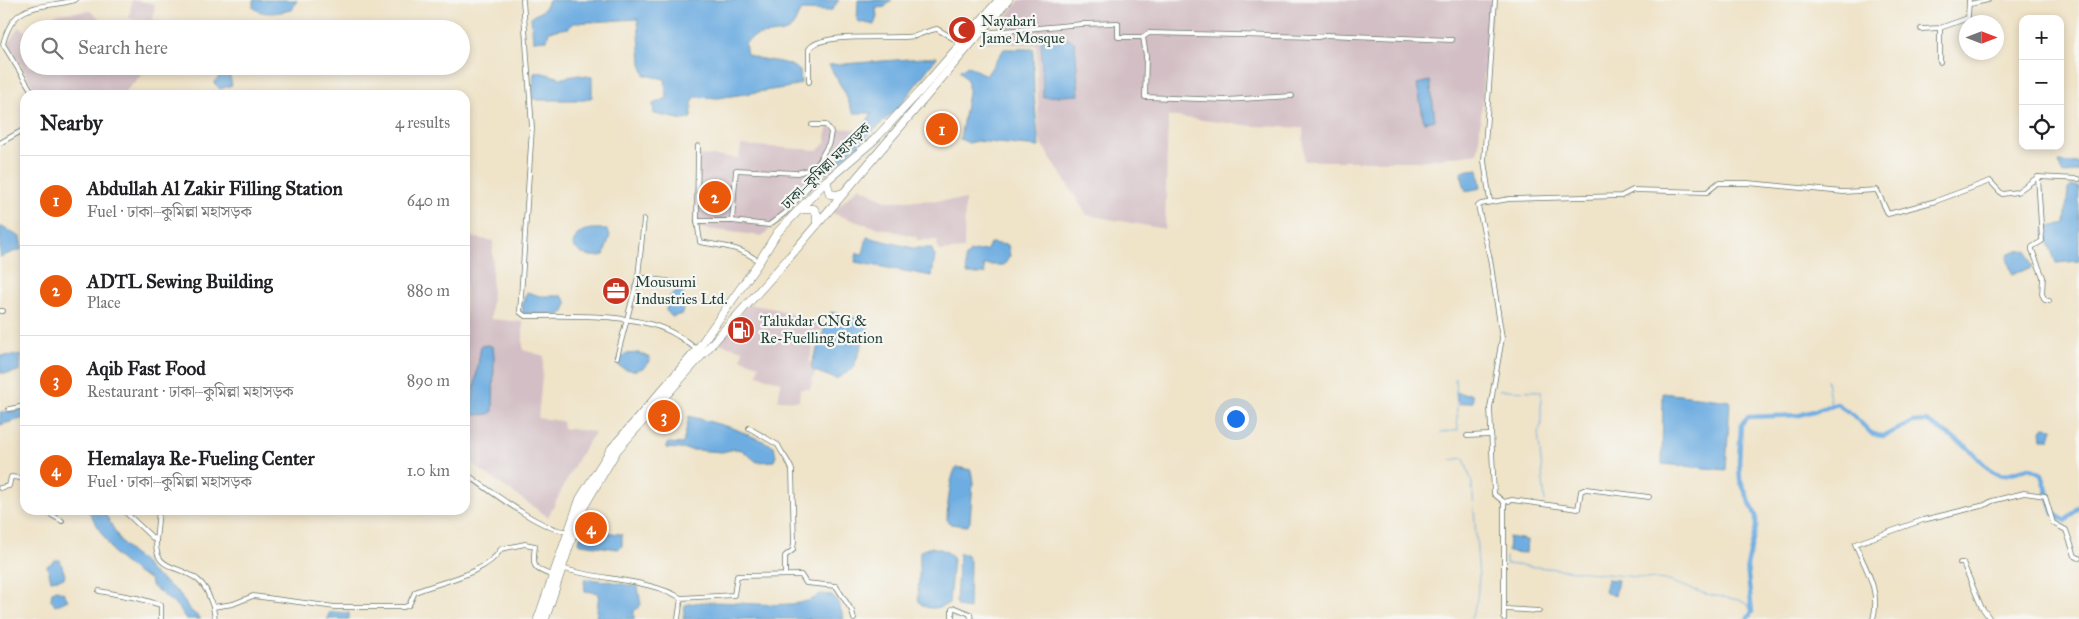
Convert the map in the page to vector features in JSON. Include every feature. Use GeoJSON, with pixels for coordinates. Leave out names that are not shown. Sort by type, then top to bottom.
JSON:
{"type":"FeatureCollection","features":[{"type":"Feature","properties":{"kind":"highway","name":"ঢাকা–কুমিল্লা মহাসড়ক"},"geometry":{"type":"LineString","coordinates":[[538,619],[580,499],[612,448],[697,350],[759,262],[777,233],[826,181],[874,140],[961,45],[992,3],[999,0]]}},
{"type":"Feature","properties":{"kind":"highway","name":"ঢাকা–কুমিল্লা মহাসড়ক"},"geometry":{"type":"LineString","coordinates":[[545,619],[580,513],[617,450],[817,224],[1008,0]]}},
{"type":"Feature","properties":{"kind":"highway"},"geometry":{"type":"LineString","coordinates":[[826,181],[830,194],[837,196],[843,193]]}},
{"type":"Feature","properties":{"kind":"highway"},"geometry":{"type":"LineString","coordinates":[[800,209],[814,209],[817,214],[817,224]]}},
{"type":"Feature","properties":{"kind":"street"},"geometry":{"type":"LineString","coordinates":[[20,72],[3,44],[10,24],[16,14],[32,8],[75,0]]}},
{"type":"Feature","properties":{"kind":"street"},"geometry":{"type":"LineString","coordinates":[[523,0],[532,128],[520,312],[525,316],[589,316],[653,325],[677,335],[697,350]]}},
{"type":"Feature","properties":{"kind":"street"},"geometry":{"type":"LineString","coordinates":[[1490,201],[1484,161],[1495,0]]}},
{"type":"Feature","properties":{"kind":"street"},"geometry":{"type":"LineString","coordinates":[[1921,29],[1940,28],[1968,18],[1970,2],[1988,0]]}},
{"type":"Feature","properties":{"kind":"street"},"geometry":{"type":"LineString","coordinates":[[979,33],[1082,24],[1118,24],[1118,37],[1143,37],[1149,32],[1236,37],[1318,38],[1326,35],[1452,40]]}},
{"type":"Feature","properties":{"kind":"street"},"geometry":{"type":"LineString","coordinates":[[1940,28],[1940,62]]}},
{"type":"Feature","properties":{"kind":"street"},"geometry":{"type":"LineString","coordinates":[[809,82],[809,49],[816,43],[866,36],[916,36],[937,30],[961,45]]}},
{"type":"Feature","properties":{"kind":"street"},"geometry":{"type":"LineString","coordinates":[[1143,37],[1146,56],[1145,97],[1226,100],[1292,96]]}},
{"type":"Feature","properties":{"kind":"street"},"geometry":{"type":"LineString","coordinates":[[22,75],[31,90]]}},
{"type":"Feature","properties":{"kind":"street"},"geometry":{"type":"LineString","coordinates":[[732,221],[736,170],[797,173],[815,168],[829,143],[831,132],[826,125],[812,125]]}},
{"type":"Feature","properties":{"kind":"street"},"geometry":{"type":"LineString","coordinates":[[0,144],[20,133]]}},
{"type":"Feature","properties":{"kind":"street"},"geometry":{"type":"LineString","coordinates":[[698,146],[697,221],[700,242],[741,250],[749,253],[759,262]]}},
{"type":"Feature","properties":{"kind":"street"},"geometry":{"type":"LineString","coordinates":[[697,221],[732,221],[769,225],[785,213],[820,174]]}},
{"type":"Feature","properties":{"kind":"street"},"geometry":{"type":"LineString","coordinates":[[2038,178],[2042,241],[2032,250],[2043,278],[2042,294],[2045,300],[2049,301]]}},
{"type":"Feature","properties":{"kind":"street"},"geometry":{"type":"LineString","coordinates":[[1504,502],[1494,494],[1489,435],[1490,408],[1502,338],[1490,260],[1478,206],[1490,201],[1575,195],[1620,196],[1632,190],[1707,192],[1714,184],[1718,183],[1748,182],[1843,192],[1877,190],[1888,214],[1936,201],[1990,181],[2000,193],[2009,194],[2017,192],[2038,178],[2079,179]]}},
{"type":"Feature","properties":{"kind":"street"},"geometry":{"type":"LineString","coordinates":[[617,358],[638,277],[644,219]]}},
{"type":"Feature","properties":{"kind":"street"},"geometry":{"type":"LineString","coordinates":[[638,277],[694,285]]}},
{"type":"Feature","properties":{"kind":"street"},"geometry":{"type":"LineString","coordinates":[[9,409],[20,407]]}},
{"type":"Feature","properties":{"kind":"street"},"geometry":{"type":"LineString","coordinates":[[749,428],[778,445],[781,454],[792,470],[794,542],[793,550],[785,556],[785,575]]}},
{"type":"Feature","properties":{"kind":"street"},"geometry":{"type":"LineString","coordinates":[[1467,436],[1489,435]]}},
{"type":"Feature","properties":{"kind":"street"},"geometry":{"type":"LineString","coordinates":[[470,476],[553,529],[568,531]]}},
{"type":"Feature","properties":{"kind":"street"},"geometry":{"type":"LineString","coordinates":[[0,488],[9,486],[11,477],[20,479]]}},
{"type":"Feature","properties":{"kind":"street"},"geometry":{"type":"LineString","coordinates":[[1504,502],[1512,500],[1578,509],[1581,491],[1586,489],[1649,498]]}},
{"type":"Feature","properties":{"kind":"street"},"geometry":{"type":"LineString","coordinates":[[1873,619],[1876,594],[1874,585],[1856,544],[1923,520],[1985,505],[1992,501],[2024,493],[2045,496],[2053,523],[2066,530],[2075,556],[2079,558]]}},
{"type":"Feature","properties":{"kind":"street"},"geometry":{"type":"LineString","coordinates":[[1504,502],[1504,619]]}},
{"type":"Feature","properties":{"kind":"street"},"geometry":{"type":"LineString","coordinates":[[52,515],[62,521]]}},
{"type":"Feature","properties":{"kind":"street"},"geometry":{"type":"LineString","coordinates":[[128,515],[156,541]]}},
{"type":"Feature","properties":{"kind":"street"},"geometry":{"type":"LineString","coordinates":[[159,515],[156,554],[161,562],[200,581],[208,591],[215,619]]}},
{"type":"Feature","properties":{"kind":"street"},"geometry":{"type":"LineString","coordinates":[[213,607],[233,604],[253,596],[335,607],[404,607],[409,605],[415,592],[481,567],[496,558],[501,549],[525,544],[535,546],[533,565],[535,568],[553,576]]}},
{"type":"Feature","properties":{"kind":"street"},"geometry":{"type":"LineString","coordinates":[[1960,563],[1963,564],[1981,606],[1990,619]]}},
{"type":"Feature","properties":{"kind":"street"},"geometry":{"type":"LineString","coordinates":[[562,568],[591,577],[632,582],[681,598],[734,595],[736,577],[739,575],[802,575],[806,583],[836,586],[852,611],[854,619]]}},
{"type":"Feature","properties":{"kind":"street"},"geometry":{"type":"LineString","coordinates":[[100,591],[138,598],[161,605],[161,619]]}},
{"type":"Feature","properties":{"kind":"street"},"geometry":{"type":"LineString","coordinates":[[678,619],[681,598]]}},
{"type":"Feature","properties":{"kind":"street"},"geometry":{"type":"LineString","coordinates":[[952,619],[952,610],[954,608],[970,614],[971,619]]}},
{"type":"Feature","properties":{"kind":"street"},"geometry":{"type":"LineString","coordinates":[[1505,609],[1539,611]]}},
{"type":"Feature","properties":{"kind":"shaded area"},"geometry":{"type":"Polygon","coordinates":[[[132,0],[155,4],[153,20],[129,18],[132,0]]]}},
{"type":"Feature","properties":{"kind":"shaded area"},"geometry":{"type":"Polygon","coordinates":[[[1020,0],[1494,0],[1486,53],[1478,153],[1419,161],[1304,161],[1303,128],[1253,126],[1168,116],[1165,229],[1087,215],[1039,140],[1036,45],[986,42],[1020,0]]]}},
{"type":"Feature","properties":{"kind":"shaded area"},"geometry":{"type":"Polygon","coordinates":[[[90,11],[102,20],[50,20],[56,14],[90,11]]]}},
{"type":"Feature","properties":{"kind":"shaded area"},"geometry":{"type":"Polygon","coordinates":[[[19,26],[20,63],[9,43],[19,26]]]}},
{"type":"Feature","properties":{"kind":"shaded area"},"geometry":{"type":"Polygon","coordinates":[[[26,75],[141,75],[127,90],[34,90],[26,75]]]}},
{"type":"Feature","properties":{"kind":"shaded area"},"geometry":{"type":"Polygon","coordinates":[[[827,128],[857,129],[763,236],[699,228],[694,220],[699,155],[739,158],[741,145],[818,150],[826,142],[827,128]]]}},
{"type":"Feature","properties":{"kind":"shaded area"},"geometry":{"type":"Polygon","coordinates":[[[859,187],[887,201],[965,200],[964,249],[938,251],[937,240],[916,240],[917,237],[860,223],[832,213],[859,187]]]}},
{"type":"Feature","properties":{"kind":"shaded area"},"geometry":{"type":"Polygon","coordinates":[[[470,237],[493,241],[491,319],[523,322],[523,350],[544,356],[538,418],[562,421],[563,428],[595,432],[577,460],[548,517],[470,462],[470,237]]]}},
{"type":"Feature","properties":{"kind":"shaded area"},"geometry":{"type":"Polygon","coordinates":[[[748,304],[776,309],[825,326],[825,329],[818,331],[809,362],[817,366],[810,389],[800,389],[799,401],[778,400],[781,382],[757,375],[759,365],[741,359],[743,350],[715,342],[748,304]]]}},
{"type":"Feature","properties":{"kind":"water"},"geometry":{"type":"Polygon","coordinates":[[[253,0],[297,0],[292,10],[266,13],[253,7],[253,0]]]}},
{"type":"Feature","properties":{"kind":"water"},"geometry":{"type":"Polygon","coordinates":[[[549,0],[839,0],[831,11],[802,10],[789,30],[759,35],[745,44],[747,54],[753,57],[788,64],[800,71],[801,83],[791,87],[718,98],[695,97],[692,103],[691,118],[684,120],[654,114],[653,104],[667,98],[665,79],[645,75],[641,64],[638,19],[574,23],[569,28],[549,31],[547,40],[533,41],[531,17],[543,10],[549,0]]]}},
{"type":"Feature","properties":{"kind":"water"},"geometry":{"type":"Polygon","coordinates":[[[858,0],[892,0],[885,7],[876,8],[877,17],[874,25],[857,21],[858,0]]]}},
{"type":"Feature","properties":{"kind":"water"},"geometry":{"type":"Polygon","coordinates":[[[1068,38],[1075,43],[1079,95],[1043,97],[1041,39],[1068,38]]]}},
{"type":"Feature","properties":{"kind":"water"},"geometry":{"type":"Polygon","coordinates":[[[1004,49],[1033,49],[1034,95],[1039,147],[977,141],[969,143],[960,139],[968,93],[968,82],[960,70],[968,65],[986,76],[1004,49]]]}},
{"type":"Feature","properties":{"kind":"water"},"geometry":{"type":"Polygon","coordinates":[[[937,57],[898,108],[824,176],[854,142],[872,113],[853,113],[845,93],[829,65],[937,57]]]}},
{"type":"Feature","properties":{"kind":"water"},"geometry":{"type":"Polygon","coordinates":[[[539,72],[562,78],[579,75],[592,77],[592,97],[585,100],[537,100],[532,98],[534,73],[539,72]]]}},
{"type":"Feature","properties":{"kind":"water"},"geometry":{"type":"Polygon","coordinates":[[[218,75],[230,75],[232,85],[220,89],[214,83],[218,75]]]}},
{"type":"Feature","properties":{"kind":"water"},"geometry":{"type":"Polygon","coordinates":[[[1430,81],[1435,120],[1424,122],[1417,84],[1430,81]]]}},
{"type":"Feature","properties":{"kind":"water"},"geometry":{"type":"Polygon","coordinates":[[[2058,162],[2079,163],[2079,171],[2063,175],[2058,162]]]}},
{"type":"Feature","properties":{"kind":"water"},"geometry":{"type":"Polygon","coordinates":[[[1478,169],[1481,188],[1466,191],[1461,175],[1462,171],[1478,169]]]}},
{"type":"Feature","properties":{"kind":"water"},"geometry":{"type":"Polygon","coordinates":[[[2071,186],[2079,187],[2079,261],[2056,263],[2044,232],[2046,228],[2065,223],[2068,189],[2071,186]]]}},
{"type":"Feature","properties":{"kind":"water"},"geometry":{"type":"Polygon","coordinates":[[[0,226],[20,237],[20,250],[0,257],[0,226]]]}},
{"type":"Feature","properties":{"kind":"water"},"geometry":{"type":"Polygon","coordinates":[[[606,229],[610,235],[604,255],[583,254],[573,245],[578,235],[585,230],[606,229]]]}},
{"type":"Feature","properties":{"kind":"water"},"geometry":{"type":"Polygon","coordinates":[[[867,237],[913,248],[931,248],[935,256],[932,276],[855,262],[857,253],[863,254],[867,237]]]}},
{"type":"Feature","properties":{"kind":"water"},"geometry":{"type":"Polygon","coordinates":[[[990,243],[1008,245],[1010,256],[1004,265],[984,265],[985,274],[967,274],[965,259],[970,252],[987,250],[990,243]]]}},
{"type":"Feature","properties":{"kind":"water"},"geometry":{"type":"Polygon","coordinates":[[[2022,250],[2027,251],[2033,268],[2012,274],[2007,258],[2009,253],[2022,250]]]}},
{"type":"Feature","properties":{"kind":"water"},"geometry":{"type":"Polygon","coordinates":[[[681,291],[685,298],[682,314],[672,317],[666,311],[668,300],[671,295],[681,291]]]}},
{"type":"Feature","properties":{"kind":"water"},"geometry":{"type":"Polygon","coordinates":[[[527,292],[540,296],[562,296],[567,303],[564,312],[559,315],[523,313],[522,304],[527,292]]]}},
{"type":"Feature","properties":{"kind":"water"},"geometry":{"type":"Polygon","coordinates":[[[831,312],[870,322],[853,369],[836,379],[812,370],[812,362],[831,312]]]}},
{"type":"Feature","properties":{"kind":"water"},"geometry":{"type":"Polygon","coordinates":[[[488,345],[493,347],[494,356],[493,411],[489,414],[474,415],[471,410],[481,346],[488,345]]]}},
{"type":"Feature","properties":{"kind":"water"},"geometry":{"type":"Polygon","coordinates":[[[639,353],[650,358],[642,369],[628,370],[619,366],[618,359],[625,354],[639,353]]]}},
{"type":"Feature","properties":{"kind":"water"},"geometry":{"type":"Polygon","coordinates":[[[0,356],[20,356],[20,370],[12,373],[0,373],[0,356]]]}},
{"type":"Feature","properties":{"kind":"water"},"geometry":{"type":"Polygon","coordinates":[[[1456,393],[1472,394],[1473,402],[1459,404],[1456,393]]]}},
{"type":"Feature","properties":{"kind":"water"},"geometry":{"type":"Polygon","coordinates":[[[1663,393],[1730,401],[1726,470],[1662,464],[1663,393]]]}},
{"type":"Feature","properties":{"kind":"water"},"geometry":{"type":"Polygon","coordinates":[[[20,410],[20,419],[0,425],[0,412],[20,410]]]}},
{"type":"Feature","properties":{"kind":"water"},"geometry":{"type":"Polygon","coordinates":[[[689,416],[733,428],[774,446],[776,456],[774,461],[757,462],[742,450],[735,449],[722,452],[666,448],[668,443],[683,444],[689,416]]]}},
{"type":"Feature","properties":{"kind":"water"},"geometry":{"type":"Polygon","coordinates":[[[2045,427],[2053,428],[2050,439],[2042,439],[2041,430],[2045,427]]]}},
{"type":"Feature","properties":{"kind":"water"},"geometry":{"type":"Polygon","coordinates":[[[957,467],[971,470],[973,482],[970,521],[967,526],[951,524],[947,520],[952,476],[957,467]]]}},
{"type":"Feature","properties":{"kind":"water"},"geometry":{"type":"Polygon","coordinates":[[[91,515],[106,515],[120,540],[131,553],[144,562],[150,571],[179,593],[189,609],[201,619],[186,619],[178,607],[151,585],[150,579],[137,573],[115,555],[91,515]]]}},
{"type":"Feature","properties":{"kind":"water"},"geometry":{"type":"Polygon","coordinates":[[[597,531],[622,535],[622,546],[618,549],[578,542],[581,536],[594,537],[597,531]]]}},
{"type":"Feature","properties":{"kind":"water"},"geometry":{"type":"Polygon","coordinates":[[[1509,537],[1527,540],[1526,553],[1508,552],[1509,537]]]}},
{"type":"Feature","properties":{"kind":"water"},"geometry":{"type":"Polygon","coordinates":[[[931,547],[941,549],[953,558],[949,603],[935,608],[922,605],[918,597],[920,551],[931,547]]]}},
{"type":"Feature","properties":{"kind":"water"},"geometry":{"type":"Polygon","coordinates":[[[959,554],[966,554],[970,561],[969,609],[958,607],[956,602],[959,554]]]}},
{"type":"Feature","properties":{"kind":"water"},"geometry":{"type":"Polygon","coordinates":[[[56,560],[60,560],[65,575],[64,578],[51,580],[47,566],[56,560]]]}},
{"type":"Feature","properties":{"kind":"water"},"geometry":{"type":"Polygon","coordinates":[[[584,579],[608,581],[638,587],[641,605],[634,611],[634,619],[596,619],[599,593],[585,591],[584,579]]]}},
{"type":"Feature","properties":{"kind":"water"},"geometry":{"type":"Polygon","coordinates":[[[1607,579],[1618,580],[1615,596],[1604,592],[1607,579]]]}},
{"type":"Feature","properties":{"kind":"water"},"geometry":{"type":"Polygon","coordinates":[[[57,590],[64,593],[68,600],[55,606],[51,599],[52,592],[57,590]]]}},
{"type":"Feature","properties":{"kind":"water"},"geometry":{"type":"Polygon","coordinates":[[[820,594],[832,595],[839,604],[844,619],[683,619],[685,605],[717,602],[795,604],[820,594]]]}},
{"type":"Feature","properties":{"kind":"water"},"geometry":{"type":"Polygon","coordinates":[[[329,613],[349,613],[349,619],[327,619],[329,613]]]}},
{"type":"Feature","properties":{"kind":"waterway"},"geometry":{"type":"LineString","coordinates":[[1441,433],[1458,430],[1455,378]]}},
{"type":"Feature","properties":{"kind":"waterway"},"geometry":{"type":"LineString","coordinates":[[1827,380],[1831,406]]}},
{"type":"Feature","properties":{"kind":"waterway"},"geometry":{"type":"LineString","coordinates":[[1499,390],[1541,391],[1541,426],[1538,432],[1545,501]]}},
{"type":"Feature","properties":{"kind":"waterway"},"geometry":{"type":"LineString","coordinates":[[1747,619],[1752,612],[1747,566],[1756,527],[1756,516],[1740,480],[1739,461],[1741,424],[1748,417],[1800,415],[1837,404],[1853,415],[1873,435],[1884,436],[1913,422],[1926,421],[1966,446],[1992,472],[2004,475],[2029,468],[2042,474],[2054,514],[2066,521],[2079,507]]}},
{"type":"Feature","properties":{"kind":"waterway"},"geometry":{"type":"LineString","coordinates":[[1451,460],[1464,458],[1472,483],[1479,577],[1477,599],[1471,619]]}},
{"type":"Feature","properties":{"kind":"waterway"},"geometry":{"type":"LineString","coordinates":[[1506,557],[1506,564],[1666,580],[1706,594],[1739,600],[1747,604],[1752,612]]}},
{"type":"Feature","properties":{"kind":"place","name":"Nayabari Jame Mosque"},"geometry":{"type":"Point","coordinates":[962,30]}},
{"type":"Feature","properties":{"kind":"place","name":"Abdullah Al Zakir Filling Station"},"geometry":{"type":"Point","coordinates":[942,129]}},
{"type":"Feature","properties":{"kind":"place","name":"ADTL Sewing Building"},"geometry":{"type":"Point","coordinates":[715,197]}},
{"type":"Feature","properties":{"kind":"place","name":"Mousumi Industries Ltd."},"geometry":{"type":"Point","coordinates":[616,291]}},
{"type":"Feature","properties":{"kind":"place","name":"Talukdar CNG & Re-Fuelling Station"},"geometry":{"type":"Point","coordinates":[741,330]}},
{"type":"Feature","properties":{"kind":"place","name":"Aqib Fast Food"},"geometry":{"type":"Point","coordinates":[664,416]}},
{"type":"Feature","properties":{"kind":"place","name":"Hemalaya Re-Fueling Center"},"geometry":{"type":"Point","coordinates":[591,528]}}]}
